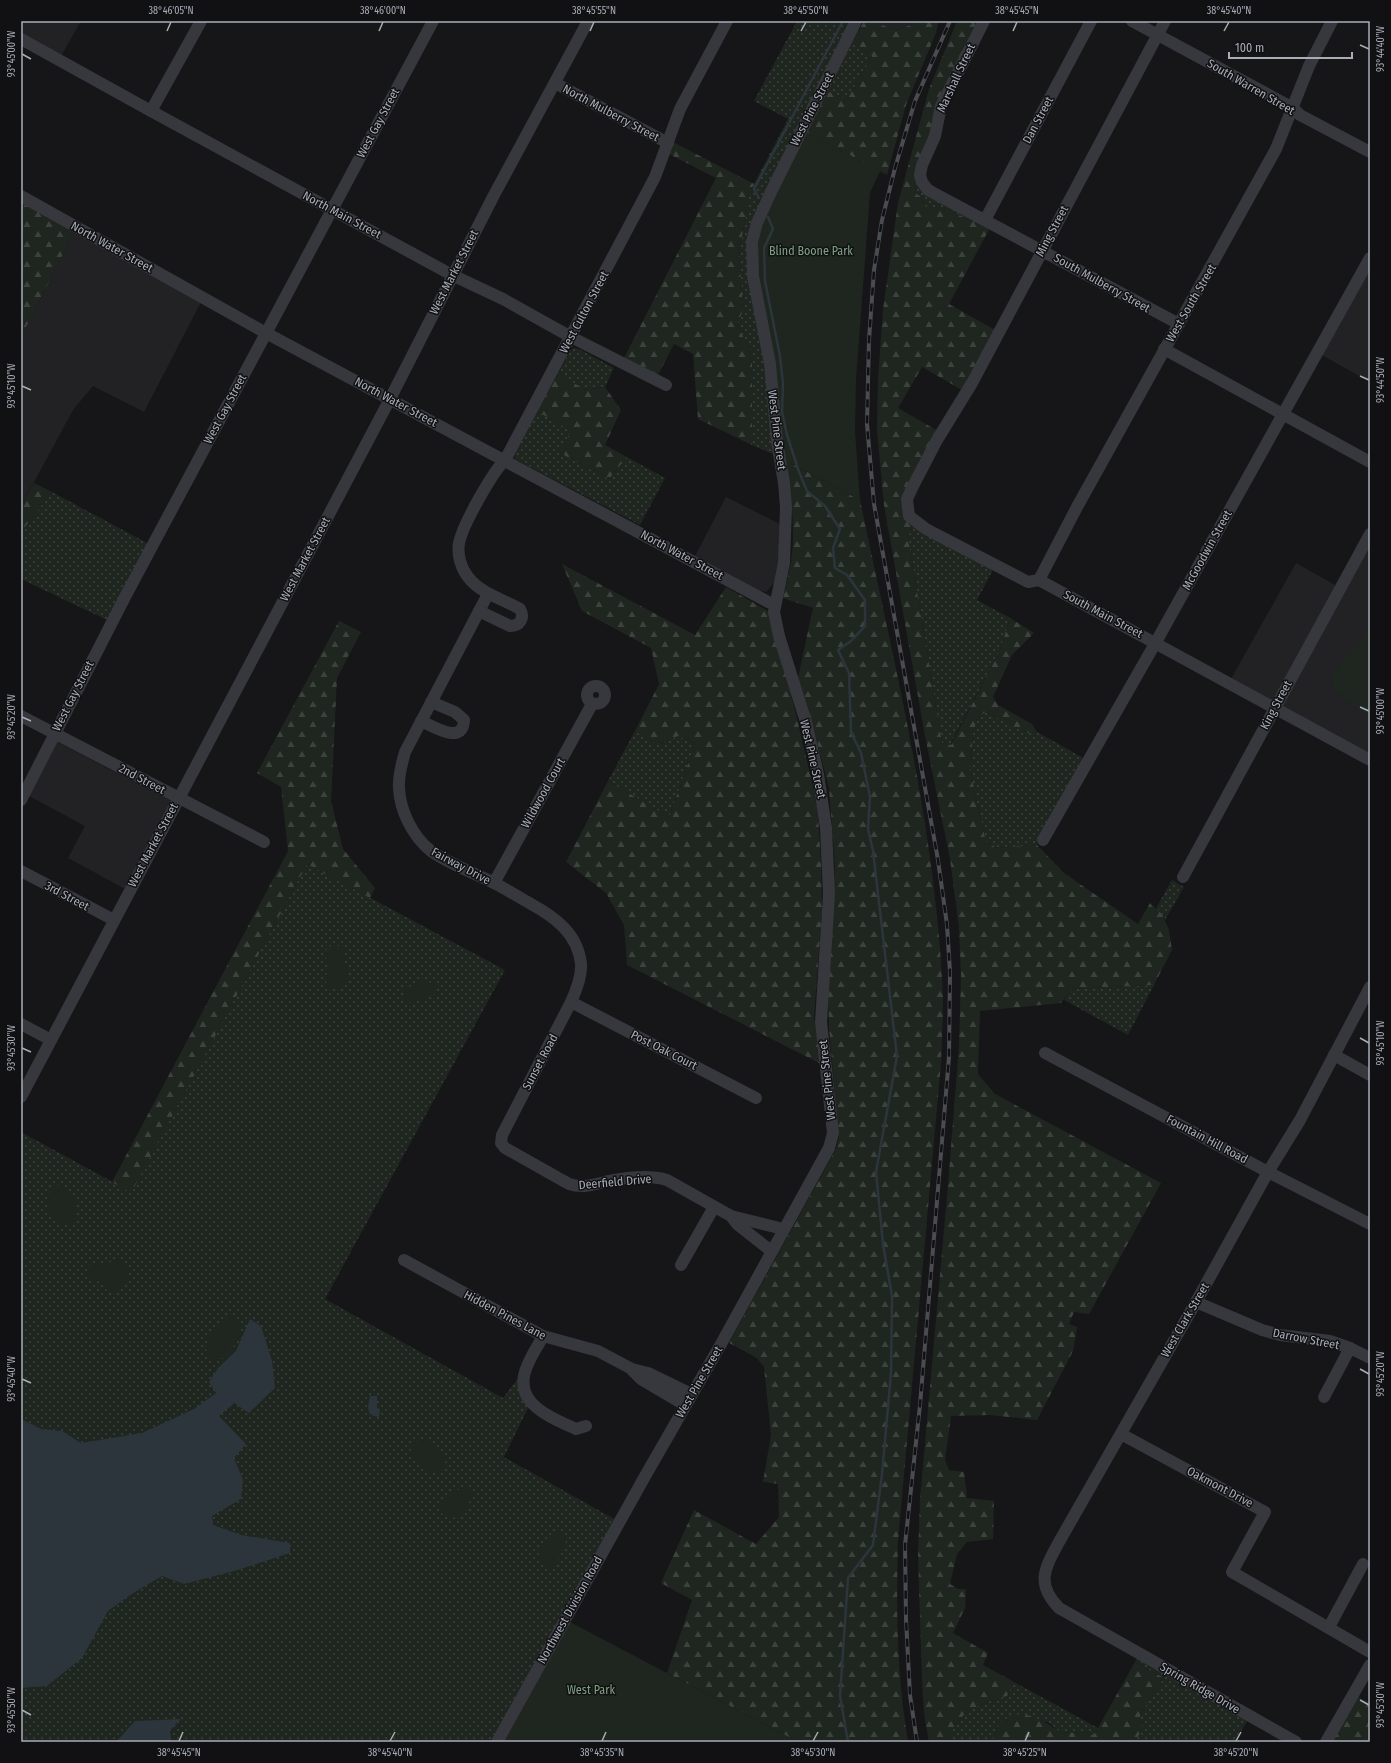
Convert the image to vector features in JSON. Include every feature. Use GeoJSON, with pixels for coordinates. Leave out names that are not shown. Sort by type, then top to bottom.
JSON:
{"type":"FeatureCollection","features":[{"type":"Feature","properties":{"kind":"street"},"geometry":{"type":"LineString","coordinates":[[150,111],[201,21]]}},
{"type":"Feature","properties":{"kind":"street","name":"West Gay Street"},"geometry":{"type":"LineString","coordinates":[[21,800],[54,733],[331,209],[433,21]]}},
{"type":"Feature","properties":{"kind":"street","name":"West Market Street"},"geometry":{"type":"LineString","coordinates":[[21,1097],[390,399],[452,274],[588,21]]}},
{"type":"Feature","properties":{"kind":"street","name":"West Culton Street"},"geometry":{"type":"LineString","coordinates":[[479,611],[510,626],[515,626],[520,623],[522,619],[520,609],[488,594],[469,578],[461,566],[459,543],[466,524],[497,468],[505,460],[655,177],[680,109],[727,21]]}},
{"type":"Feature","properties":{"kind":"street","name":"West Pine Street"},"geometry":{"type":"LineString","coordinates":[[644,1478],[721,1344],[829,1148],[833,1132],[821,1022],[829,894],[826,828],[818,774],[806,722],[779,636],[774,612],[774,605],[784,563],[786,507],[784,483],[777,442],[769,356],[753,276],[752,242],[757,223],[771,192],[856,21]]}},
{"type":"Feature","properties":{"kind":"street","name":"Marshall Street"},"geometry":{"type":"LineString","coordinates":[[922,182],[920,175],[922,165],[935,136],[941,106],[984,21]]}},
{"type":"Feature","properties":{"kind":"street","name":"Dan Street"},"geometry":{"type":"LineString","coordinates":[[985,220],[1091,21]]}},
{"type":"Feature","properties":{"kind":"street","name":"South Warren Street"},"geometry":{"type":"LineString","coordinates":[[1132,21],[1293,108],[1300,115],[1370,152]]}},
{"type":"Feature","properties":{"kind":"street","name":"Ming Street"},"geometry":{"type":"LineString","coordinates":[[937,440],[972,383],[1164,21]]}},
{"type":"Feature","properties":{"kind":"street","name":"West South Street"},"geometry":{"type":"LineString","coordinates":[[1039,580],[1077,507],[1276,149],[1309,66],[1332,21]]}},
{"type":"Feature","properties":{"kind":"street","name":"North Main Street"},"geometry":{"type":"LineString","coordinates":[[21,39],[150,111],[452,274],[503,299],[571,337],[666,385]]}},
{"type":"Feature","properties":{"kind":"street","name":"North Mulberry Street"},"geometry":{"type":"LineString","coordinates":[[555,83],[668,143]]}},
{"type":"Feature","properties":{"kind":"street","name":"South Mulberry Street"},"geometry":{"type":"LineString","coordinates":[[922,182],[928,190],[1179,324]]}},
{"type":"Feature","properties":{"kind":"street","name":"North Water Street"},"geometry":{"type":"LineString","coordinates":[[21,196],[266,333],[774,605]]}},
{"type":"Feature","properties":{"kind":"street","name":"McGoodwin Street"},"geometry":{"type":"LineString","coordinates":[[1043,840],[1156,642],[1370,258]]}},
{"type":"Feature","properties":{"kind":"street"},"geometry":{"type":"LineString","coordinates":[[1164,349],[1370,462]]}},
{"type":"Feature","properties":{"kind":"street","name":"South Main Street"},"geometry":{"type":"LineString","coordinates":[[937,440],[908,499],[909,516],[926,529],[1028,582],[1039,580],[1156,642],[1370,760]]}},
{"type":"Feature","properties":{"kind":"street","name":"King Street"},"geometry":{"type":"LineString","coordinates":[[1183,877],[1370,534]]}},
{"type":"Feature","properties":{"kind":"street","name":"Fairway Drive"},"geometry":{"type":"LineString","coordinates":[[488,594],[405,752],[400,768],[398,787],[402,806],[419,840],[431,851],[446,860],[494,883],[549,914],[562,924],[571,936],[581,964],[579,984],[572,1002]]}},
{"type":"Feature","properties":{"kind":"street"},"geometry":{"type":"LineString","coordinates":[[421,721],[449,734],[455,734],[464,726],[464,720],[459,715],[431,702]]}},
{"type":"Feature","properties":{"kind":"street","name":"Wildwood Court"},"geometry":{"type":"LineString","coordinates":[[494,883],[592,704]]}},
{"type":"Feature","properties":{"kind":"street","name":"2nd Street"},"geometry":{"type":"LineString","coordinates":[[21,716],[264,842]]}},
{"type":"Feature","properties":{"kind":"street","name":"3rd Street"},"geometry":{"type":"LineString","coordinates":[[21,871],[114,920]]}},
{"type":"Feature","properties":{"kind":"street","name":"West Clark Street"},"geometry":{"type":"LineString","coordinates":[[1104,1633],[1059,1608],[1047,1593],[1044,1578],[1045,1571],[1056,1548],[1156,1370],[1196,1302],[1268,1172],[1300,1120],[1370,987]]}},
{"type":"Feature","properties":{"kind":"street","name":"Post Oak Court"},"geometry":{"type":"LineString","coordinates":[[572,1002],[756,1098]]}},
{"type":"Feature","properties":{"kind":"street","name":"Sunset Road"},"geometry":{"type":"LineString","coordinates":[[509,1122],[572,1002]]}},
{"type":"Feature","properties":{"kind":"street"},"geometry":{"type":"LineString","coordinates":[[21,1024],[51,1040]]}},
{"type":"Feature","properties":{"kind":"street","name":"Fountain Hill Road"},"geometry":{"type":"LineString","coordinates":[[1045,1053],[1268,1172],[1370,1224]]}},
{"type":"Feature","properties":{"kind":"street"},"geometry":{"type":"LineString","coordinates":[[1334,1055],[1370,1075]]}},
{"type":"Feature","properties":{"kind":"street","name":"Deerfield Drive"},"geometry":{"type":"LineString","coordinates":[[509,1122],[502,1135],[501,1143],[505,1148],[569,1184],[578,1187],[615,1180],[659,1178],[667,1180],[731,1216],[783,1229]]}},
{"type":"Feature","properties":{"kind":"street"},"geometry":{"type":"LineString","coordinates":[[681,1266],[714,1207]]}},
{"type":"Feature","properties":{"kind":"street","name":"Deerfield Drive"},"geometry":{"type":"LineString","coordinates":[[731,1216],[737,1224],[771,1252]]}},
{"type":"Feature","properties":{"kind":"street","name":"Hidden Pines Lane"},"geometry":{"type":"LineString","coordinates":[[404,1260],[543,1336],[598,1351],[632,1369],[648,1373],[691,1394]]}},
{"type":"Feature","properties":{"kind":"street","name":"Darrow Street"},"geometry":{"type":"LineString","coordinates":[[1196,1302],[1262,1330],[1280,1335],[1330,1341],[1350,1348],[1370,1358]]}},
{"type":"Feature","properties":{"kind":"street"},"geometry":{"type":"LineString","coordinates":[[543,1336],[527,1365],[523,1386],[525,1394],[530,1402],[544,1414],[576,1429],[586,1426]]}},
{"type":"Feature","properties":{"kind":"street"},"geometry":{"type":"LineString","coordinates":[[1324,1397],[1350,1348]]}},
{"type":"Feature","properties":{"kind":"street","name":"Hidden Pines Lane"},"geometry":{"type":"LineString","coordinates":[[632,1369],[641,1379],[685,1406]]}},
{"type":"Feature","properties":{"kind":"street","name":"Oakmont Drive"},"geometry":{"type":"LineString","coordinates":[[1121,1434],[1265,1512],[1232,1572],[1370,1652]]}},
{"type":"Feature","properties":{"kind":"street","name":"Northwest Division Road"},"geometry":{"type":"LineString","coordinates":[[497,1742],[644,1478]]}},
{"type":"Feature","properties":{"kind":"street"},"geometry":{"type":"LineString","coordinates":[[1329,1627],[1363,1564]]}},
{"type":"Feature","properties":{"kind":"street","name":"Spring Ridge Drive"},"geometry":{"type":"LineString","coordinates":[[1104,1633],[1296,1742]]}},
{"type":"Feature","properties":{"kind":"street"},"geometry":{"type":"LineString","coordinates":[[1326,1742],[1370,1665]]}},
{"type":"Feature","properties":{"kind":"shaded area"},"geometry":{"type":"Polygon","coordinates":[[[21,21],[81,21],[61,56],[21,34],[21,21]]]}},
{"type":"Feature","properties":{"kind":"shaded area"},"geometry":{"type":"Polygon","coordinates":[[[875,21],[914,21],[913,24],[895,31],[875,21]]]}},
{"type":"Feature","properties":{"kind":"shaded area"},"geometry":{"type":"Polygon","coordinates":[[[74,232],[201,302],[144,412],[93,386],[73,410],[21,506],[21,337],[74,232]]]}},
{"type":"Feature","properties":{"kind":"shaded area"},"geometry":{"type":"Polygon","coordinates":[[[1370,270],[1370,382],[1322,355],[1370,270]]]}},
{"type":"Feature","properties":{"kind":"shaded area"},"geometry":{"type":"Polygon","coordinates":[[[726,497],[782,525],[781,555],[775,582],[766,592],[759,590],[695,556],[726,497]]]}},
{"type":"Feature","properties":{"kind":"shaded area"},"geometry":{"type":"Polygon","coordinates":[[[1370,544],[1370,754],[1231,679],[1296,563],[1344,590],[1370,544]]]}},
{"type":"Feature","properties":{"kind":"shaded area"},"geometry":{"type":"Polygon","coordinates":[[[57,742],[171,801],[127,890],[68,858],[85,826],[29,796],[57,742]]]}},
{"type":"Feature","properties":{"kind":"shaded area"},"geometry":{"type":"Polygon","coordinates":[[[250,1319],[261,1326],[272,1361],[275,1388],[249,1413],[234,1403],[219,1416],[246,1444],[234,1458],[243,1480],[241,1499],[212,1516],[213,1525],[241,1535],[290,1543],[290,1553],[238,1570],[184,1584],[162,1576],[130,1595],[108,1611],[82,1658],[47,1686],[21,1688],[21,1419],[41,1429],[62,1431],[81,1443],[142,1433],[194,1409],[216,1393],[209,1382],[218,1368],[236,1351],[250,1319]]]}},
{"type":"Feature","properties":{"kind":"shaded area"},"geometry":{"type":"Polygon","coordinates":[[[370,1396],[377,1396],[377,1408],[380,1409],[379,1417],[369,1413],[368,1407],[370,1396]]]}},
{"type":"Feature","properties":{"kind":"shaded area"},"geometry":{"type":"Polygon","coordinates":[[[181,1719],[170,1730],[171,1742],[116,1742],[135,1721],[181,1719]]]}},
{"type":"Feature","properties":{"kind":"green space"},"geometry":{"type":"Polygon","coordinates":[[[797,21],[851,21],[757,211],[764,352],[775,455],[752,445],[752,353],[737,325],[743,310],[739,251],[747,212],[747,197],[788,119],[754,101],[797,21]]]}},
{"type":"Feature","properties":{"kind":"green space"},"geometry":{"type":"Polygon","coordinates":[[[864,21],[875,21],[895,31],[913,24],[914,21],[939,21],[936,33],[906,105],[887,175],[806,132],[828,91],[847,100],[872,56],[852,42],[864,21]]]}},
{"type":"Feature","properties":{"kind":"green space"},"geometry":{"type":"Polygon","coordinates":[[[957,21],[981,21],[929,137],[917,175],[915,193],[920,196],[927,209],[948,209],[977,224],[991,226],[949,304],[997,331],[962,390],[922,367],[898,408],[938,431],[909,483],[912,526],[908,537],[942,743],[951,745],[1000,650],[1010,618],[1034,633],[1012,655],[993,697],[998,705],[1032,724],[1037,732],[1027,733],[986,712],[979,716],[973,732],[970,770],[986,842],[997,848],[1037,845],[1064,873],[1138,924],[1150,903],[1162,914],[1169,930],[1172,950],[1154,985],[1071,989],[1061,1003],[980,1011],[978,1074],[995,1094],[1161,1183],[1089,1314],[1074,1312],[1069,1324],[1077,1327],[1073,1351],[1037,1420],[990,1415],[951,1416],[945,1460],[949,1470],[964,1472],[967,1498],[994,1501],[993,1539],[967,1542],[957,1554],[950,1584],[958,1589],[966,1589],[965,1608],[953,1633],[988,1653],[983,1665],[1014,1682],[1007,1696],[985,1703],[963,1716],[953,1729],[950,1742],[929,1742],[924,1714],[922,1681],[918,1556],[920,1499],[959,1045],[961,975],[959,928],[950,859],[925,736],[884,505],[877,430],[878,379],[883,310],[898,203],[929,89],[957,21]]]}},
{"type":"Feature","properties":{"kind":"green space"},"geometry":{"type":"Polygon","coordinates":[[[852,42],[872,56],[847,100],[828,91],[852,42]]]}},
{"type":"Feature","properties":{"kind":"green space","name":"Blind Boone Park"},"geometry":{"type":"Polygon","coordinates":[[[806,132],[880,171],[870,193],[856,380],[855,431],[860,500],[785,460],[757,261],[757,246],[760,231],[785,174],[806,132]]]}},
{"type":"Feature","properties":{"kind":"green space"},"geometry":{"type":"Polygon","coordinates":[[[673,142],[754,184],[747,197],[747,212],[739,251],[743,310],[737,325],[752,353],[752,445],[698,419],[693,354],[674,344],[658,375],[624,358],[716,178],[669,154],[673,142]]]}},
{"type":"Feature","properties":{"kind":"green space"},"geometry":{"type":"Polygon","coordinates":[[[917,175],[991,226],[977,224],[948,209],[927,209],[920,196],[915,193],[917,175]]]}},
{"type":"Feature","properties":{"kind":"green space"},"geometry":{"type":"Polygon","coordinates":[[[21,202],[74,232],[21,337],[21,202]]]}},
{"type":"Feature","properties":{"kind":"green space"},"geometry":{"type":"Polygon","coordinates":[[[574,348],[579,349],[614,368],[605,387],[586,390],[558,374],[570,351],[574,348]]]}},
{"type":"Feature","properties":{"kind":"green space"},"geometry":{"type":"Polygon","coordinates":[[[558,374],[586,390],[605,387],[621,410],[605,445],[627,457],[609,479],[560,453],[571,431],[537,411],[558,374]]]}},
{"type":"Feature","properties":{"kind":"green space"},"geometry":{"type":"Polygon","coordinates":[[[537,411],[572,431],[560,453],[609,479],[627,457],[665,478],[640,525],[515,459],[514,454],[537,411]]]}},
{"type":"Feature","properties":{"kind":"green space"},"geometry":{"type":"Polygon","coordinates":[[[785,460],[860,500],[912,747],[923,809],[939,934],[943,997],[941,1063],[898,1542],[897,1592],[899,1667],[908,1742],[798,1742],[667,1673],[692,1600],[661,1583],[694,1510],[756,1544],[779,1517],[778,1484],[763,1482],[771,1435],[764,1367],[757,1358],[729,1343],[836,1149],[839,1137],[829,1028],[828,995],[835,866],[829,788],[812,723],[798,678],[813,608],[783,598],[791,562],[793,536],[791,498],[785,460]]]}},
{"type":"Feature","properties":{"kind":"green space"},"geometry":{"type":"Polygon","coordinates":[[[34,483],[52,492],[21,532],[21,506],[34,483]]]}},
{"type":"Feature","properties":{"kind":"green space"},"geometry":{"type":"Polygon","coordinates":[[[52,492],[149,544],[107,620],[21,579],[21,532],[52,492]]]}},
{"type":"Feature","properties":{"kind":"green space"},"geometry":{"type":"Polygon","coordinates":[[[912,526],[994,568],[977,600],[1010,618],[1000,650],[950,745],[942,743],[908,537],[912,526]]]}},
{"type":"Feature","properties":{"kind":"green space"},"geometry":{"type":"Polygon","coordinates":[[[562,564],[695,635],[726,587],[768,611],[795,710],[814,791],[818,816],[822,910],[814,1018],[821,1064],[627,965],[624,925],[606,893],[566,862],[608,781],[669,817],[695,744],[678,736],[658,745],[635,731],[659,684],[651,648],[582,611],[562,564]]]}},
{"type":"Feature","properties":{"kind":"green space"},"geometry":{"type":"Polygon","coordinates":[[[339,621],[361,632],[337,678],[331,801],[343,849],[375,888],[370,898],[307,864],[131,1193],[112,1182],[288,851],[281,787],[257,773],[339,621]]]}},
{"type":"Feature","properties":{"kind":"green space"},"geometry":{"type":"Polygon","coordinates":[[[1370,629],[1370,718],[1334,689],[1333,674],[1370,629]]]}},
{"type":"Feature","properties":{"kind":"green space"},"geometry":{"type":"Polygon","coordinates":[[[986,712],[1027,733],[1037,732],[1085,759],[1040,833],[1037,840],[1037,845],[997,848],[986,842],[970,770],[973,732],[979,716],[986,712]]]}},
{"type":"Feature","properties":{"kind":"green space"},"geometry":{"type":"Polygon","coordinates":[[[635,731],[658,745],[678,736],[695,744],[669,817],[608,781],[635,731]]]}},
{"type":"Feature","properties":{"kind":"green space"},"geometry":{"type":"Polygon","coordinates":[[[307,864],[505,970],[325,1299],[503,1398],[519,1377],[528,1408],[504,1457],[616,1520],[490,1742],[21,1742],[21,1132],[131,1192],[307,864]]]}},
{"type":"Feature","properties":{"kind":"green space"},"geometry":{"type":"Polygon","coordinates":[[[1172,880],[1184,887],[1165,920],[1156,908],[1172,880]]]}},
{"type":"Feature","properties":{"kind":"green space"},"geometry":{"type":"Polygon","coordinates":[[[332,944],[342,947],[343,961],[348,971],[347,979],[342,986],[335,989],[327,988],[326,985],[327,964],[325,951],[332,944]]]}},
{"type":"Feature","properties":{"kind":"green space"},"geometry":{"type":"Polygon","coordinates":[[[424,980],[436,985],[435,993],[414,1003],[407,1002],[403,997],[405,989],[424,980]]]}},
{"type":"Feature","properties":{"kind":"green space"},"geometry":{"type":"Polygon","coordinates":[[[1154,985],[1128,1035],[1064,1000],[1071,989],[1154,985]]]}},
{"type":"Feature","properties":{"kind":"green space"},"geometry":{"type":"Polygon","coordinates":[[[56,1185],[67,1190],[71,1194],[76,1204],[76,1216],[70,1223],[60,1224],[54,1220],[50,1214],[48,1204],[49,1197],[52,1187],[56,1185]]]}},
{"type":"Feature","properties":{"kind":"green space"},"geometry":{"type":"Polygon","coordinates":[[[117,1259],[125,1262],[129,1272],[122,1287],[116,1292],[112,1292],[108,1291],[91,1277],[88,1272],[88,1267],[92,1264],[106,1264],[117,1259]]]}},
{"type":"Feature","properties":{"kind":"green space"},"geometry":{"type":"Polygon","coordinates":[[[230,1316],[237,1320],[240,1326],[240,1334],[236,1342],[225,1356],[212,1363],[205,1356],[210,1335],[214,1328],[230,1316]]]}},
{"type":"Feature","properties":{"kind":"green space"},"geometry":{"type":"Polygon","coordinates":[[[423,1440],[437,1447],[445,1457],[446,1460],[444,1466],[440,1471],[432,1473],[424,1465],[409,1456],[413,1445],[423,1440]]]}},
{"type":"Feature","properties":{"kind":"green space"},"geometry":{"type":"Polygon","coordinates":[[[465,1488],[471,1491],[471,1498],[460,1515],[448,1518],[443,1515],[439,1509],[443,1501],[453,1492],[465,1488]]]}},
{"type":"Feature","properties":{"kind":"green space"},"geometry":{"type":"Polygon","coordinates":[[[558,1531],[565,1534],[566,1538],[566,1543],[562,1552],[550,1567],[541,1564],[537,1560],[542,1546],[550,1536],[558,1531]]]}},
{"type":"Feature","properties":{"kind":"green space","name":"West Park"},"geometry":{"type":"Polygon","coordinates":[[[570,1622],[798,1742],[503,1742],[570,1622]]]}},
{"type":"Feature","properties":{"kind":"green space"},"geometry":{"type":"Polygon","coordinates":[[[1137,1657],[1247,1721],[1235,1742],[1127,1742],[1136,1740],[1142,1728],[1140,1715],[1164,1678],[1135,1662],[1137,1657]]]}},
{"type":"Feature","properties":{"kind":"green space"},"geometry":{"type":"Polygon","coordinates":[[[1135,1662],[1164,1678],[1140,1715],[1143,1728],[1136,1740],[1127,1742],[993,1742],[998,1724],[1009,1717],[1018,1715],[1038,1718],[1061,1733],[1082,1732],[1094,1735],[1135,1662]]]}},
{"type":"Feature","properties":{"kind":"green space"},"geometry":{"type":"Polygon","coordinates":[[[1014,1682],[1098,1728],[1094,1735],[1082,1732],[1061,1733],[1048,1722],[998,1724],[993,1742],[950,1742],[953,1729],[963,1716],[985,1703],[1007,1696],[1014,1682]]]}},
{"type":"Feature","properties":{"kind":"green space"},"geometry":{"type":"Polygon","coordinates":[[[1358,1697],[1370,1703],[1370,1742],[1332,1742],[1358,1697]]]}},
{"type":"Feature","properties":{"kind":"waterway"},"geometry":{"type":"LineString","coordinates":[[759,198],[754,189],[843,21]]}},
{"type":"Feature","properties":{"kind":"waterway"},"geometry":{"type":"LineString","coordinates":[[768,217],[773,229],[764,248],[765,281],[780,356],[783,384],[782,412],[787,435],[807,491],[825,506],[840,529],[833,548],[835,568],[847,575],[865,600],[865,626],[851,641],[838,650],[849,673],[851,732],[861,753],[870,797],[868,829],[873,851],[897,1056],[876,1172],[883,1244],[892,1296],[891,1373],[882,1474],[873,1545],[848,1578],[840,1696],[848,1742]]}},
{"type":"Feature","properties":{"kind":"railway"},"geometry":{"type":"LineString","coordinates":[[917,1742],[910,1695],[906,1619],[905,1545],[920,1405],[949,1057],[950,972],[947,925],[938,860],[874,504],[867,424],[869,340],[874,270],[882,220],[895,168],[915,101],[950,21]]}}]}
